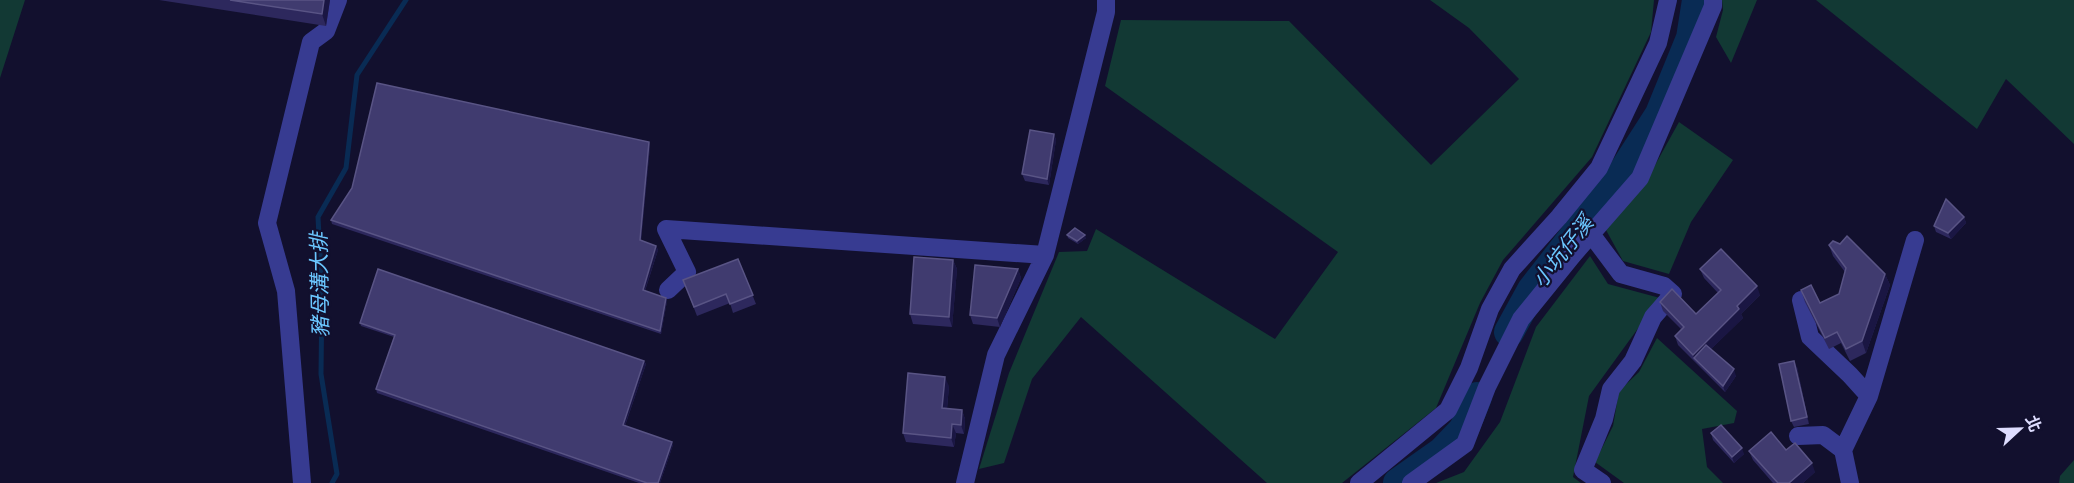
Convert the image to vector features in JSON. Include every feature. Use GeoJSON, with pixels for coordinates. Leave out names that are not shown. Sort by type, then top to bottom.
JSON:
{"type":"FeatureCollection","features":[{"type":"Feature","properties":{"kind":"street"},"geometry":{"type":"LineString","coordinates":[[302,483],[286,291],[267,224],[311,42],[326,32],[338,0]]}},
{"type":"Feature","properties":{"kind":"street"},"geometry":{"type":"LineString","coordinates":[[965,483],[996,355],[1045,255],[1106,12],[1106,0]]}},
{"type":"Feature","properties":{"kind":"street"},"geometry":{"type":"LineString","coordinates":[[1359,483],[1448,410],[1469,368],[1490,309],[1512,269],[1599,168],[1658,43],[1668,0]]}},
{"type":"Feature","properties":{"kind":"street"},"geometry":{"type":"LineString","coordinates":[[1411,483],[1465,444],[1487,387],[1521,320],[1640,178],[1713,6],[1713,0]]}},
{"type":"Feature","properties":{"kind":"street"},"geometry":{"type":"LineString","coordinates":[[668,290],[687,272],[666,229],[1045,255]]}},
{"type":"Feature","properties":{"kind":"street"},"geometry":{"type":"LineString","coordinates":[[1591,234],[1621,274],[1664,286],[1673,294],[1653,317],[1633,361],[1611,389],[1604,419],[1583,470],[1602,483]]}},
{"type":"Feature","properties":{"kind":"street"},"geometry":{"type":"LineString","coordinates":[[1850,483],[1843,450],[1869,396],[1914,240]]}},
{"type":"Feature","properties":{"kind":"street"},"geometry":{"type":"LineString","coordinates":[[1801,300],[1810,337],[1869,396]]}},
{"type":"Feature","properties":{"kind":"street"},"geometry":{"type":"LineString","coordinates":[[1798,436],[1823,435],[1843,450]]}},
{"type":"Feature","properties":{"kind":"green space"},"geometry":{"type":"Polygon","coordinates":[[[0,0],[25,0],[0,78],[0,0]]]}},
{"type":"Feature","properties":{"kind":"green space"},"geometry":{"type":"Polygon","coordinates":[[[1430,0],[1654,0],[1651,32],[1592,157],[1503,260],[1480,303],[1436,408],[1342,483],[1267,483],[1081,317],[1032,379],[1004,463],[979,469],[1009,373],[1059,252],[1087,251],[1096,229],[1275,339],[1338,252],[1105,86],[1121,20],[1289,21],[1431,165],[1519,79],[1469,28],[1430,0]]]}},
{"type":"Feature","properties":{"kind":"green space"},"geometry":{"type":"Polygon","coordinates":[[[1722,0],[1757,0],[1731,63],[1716,37],[1723,10],[1722,0]]]}},
{"type":"Feature","properties":{"kind":"green space"},"geometry":{"type":"Polygon","coordinates":[[[1816,0],[2074,0],[2074,144],[2006,79],[1977,129],[1816,0]]]}},
{"type":"Feature","properties":{"kind":"green space"},"geometry":{"type":"Polygon","coordinates":[[[1679,122],[1733,160],[1691,222],[1669,274],[1623,261],[1606,230],[1649,176],[1679,122]]]}},
{"type":"Feature","properties":{"kind":"green space"},"geometry":{"type":"Polygon","coordinates":[[[1590,256],[1608,284],[1660,298],[1589,396],[1573,477],[1581,483],[1436,483],[1464,472],[1500,422],[1536,327],[1590,256]]]}},
{"type":"Feature","properties":{"kind":"green space"},"geometry":{"type":"Polygon","coordinates":[[[1657,338],[1737,411],[1734,423],[1702,429],[1707,467],[1723,483],[1624,483],[1595,462],[1613,426],[1619,391],[1639,372],[1657,338]]]}},
{"type":"Feature","properties":{"kind":"green space"},"geometry":{"type":"Polygon","coordinates":[[[2074,460],[2074,483],[2059,483],[2060,476],[2074,460]]]}},
{"type":"Feature","properties":{"kind":"building"},"geometry":{"type":"Polygon","coordinates":[[[230,0],[324,0],[322,14],[230,0]]]}},
{"type":"Feature","properties":{"kind":"building"},"geometry":{"type":"Polygon","coordinates":[[[377,83],[649,142],[640,240],[656,246],[643,290],[666,298],[660,331],[331,220],[352,188],[377,83]]]}},
{"type":"Feature","properties":{"kind":"building"},"geometry":{"type":"Polygon","coordinates":[[[1030,130],[1054,134],[1047,179],[1022,174],[1030,130]]]}},
{"type":"Feature","properties":{"kind":"building"},"geometry":{"type":"Polygon","coordinates":[[[1946,199],[1964,217],[1948,233],[1934,226],[1946,199]]]}},
{"type":"Feature","properties":{"kind":"building"},"geometry":{"type":"Polygon","coordinates":[[[1075,228],[1085,235],[1077,241],[1067,235],[1075,228]]]}},
{"type":"Feature","properties":{"kind":"building"},"geometry":{"type":"Polygon","coordinates":[[[1847,236],[1885,274],[1862,341],[1846,349],[1837,332],[1825,338],[1801,290],[1811,285],[1820,303],[1839,294],[1846,268],[1829,245],[1833,241],[1840,244],[1847,236]]]}},
{"type":"Feature","properties":{"kind":"building"},"geometry":{"type":"Polygon","coordinates":[[[1721,249],[1757,286],[1737,306],[1739,309],[1693,355],[1675,336],[1684,327],[1660,302],[1672,289],[1696,314],[1721,290],[1700,269],[1721,249]]]}},
{"type":"Feature","properties":{"kind":"building"},"geometry":{"type":"Polygon","coordinates":[[[914,257],[953,260],[949,317],[910,314],[914,257]]]}},
{"type":"Feature","properties":{"kind":"building"},"geometry":{"type":"Polygon","coordinates":[[[738,259],[753,295],[730,304],[726,294],[694,307],[683,280],[738,259]]]}},
{"type":"Feature","properties":{"kind":"building"},"geometry":{"type":"Polygon","coordinates":[[[975,265],[1018,269],[997,318],[970,315],[975,265]]]}},
{"type":"Feature","properties":{"kind":"building"},"geometry":{"type":"Polygon","coordinates":[[[378,269],[644,361],[623,425],[672,442],[658,483],[647,483],[376,389],[395,335],[360,323],[378,269]]]}},
{"type":"Feature","properties":{"kind":"building"},"geometry":{"type":"Polygon","coordinates":[[[1706,345],[1734,369],[1723,386],[1694,358],[1706,345]]]}},
{"type":"Feature","properties":{"kind":"building"},"geometry":{"type":"Polygon","coordinates":[[[1794,361],[1807,417],[1791,421],[1779,364],[1794,361]]]}},
{"type":"Feature","properties":{"kind":"building"},"geometry":{"type":"Polygon","coordinates":[[[908,373],[945,377],[942,408],[962,410],[961,425],[952,424],[951,438],[903,433],[908,373]]]}},
{"type":"Feature","properties":{"kind":"building"},"geometry":{"type":"Polygon","coordinates":[[[1721,425],[1742,448],[1732,457],[1711,433],[1721,425]]]}},
{"type":"Feature","properties":{"kind":"building"},"geometry":{"type":"Polygon","coordinates":[[[1771,432],[1786,450],[1795,443],[1812,463],[1789,483],[1778,483],[1749,451],[1771,432]]]}},
{"type":"Feature","properties":{"kind":"waterway","name":"豬母溝大排"},"geometry":{"type":"LineString","coordinates":[[332,483],[337,474],[321,374],[322,292],[318,217],[346,168],[357,75],[406,0]]}},
{"type":"Feature","properties":{"kind":"waterway","name":"小坑仔溪"},"geometry":{"type":"LineString","coordinates":[[1509,332],[1532,290],[1617,181],[1660,114],[1691,38],[1697,0]]}},
{"type":"Feature","properties":{"kind":"waterway","name":"小坑仔溪"},"geometry":{"type":"LineString","coordinates":[[1398,483],[1442,452],[1464,429],[1477,397]]}}]}
